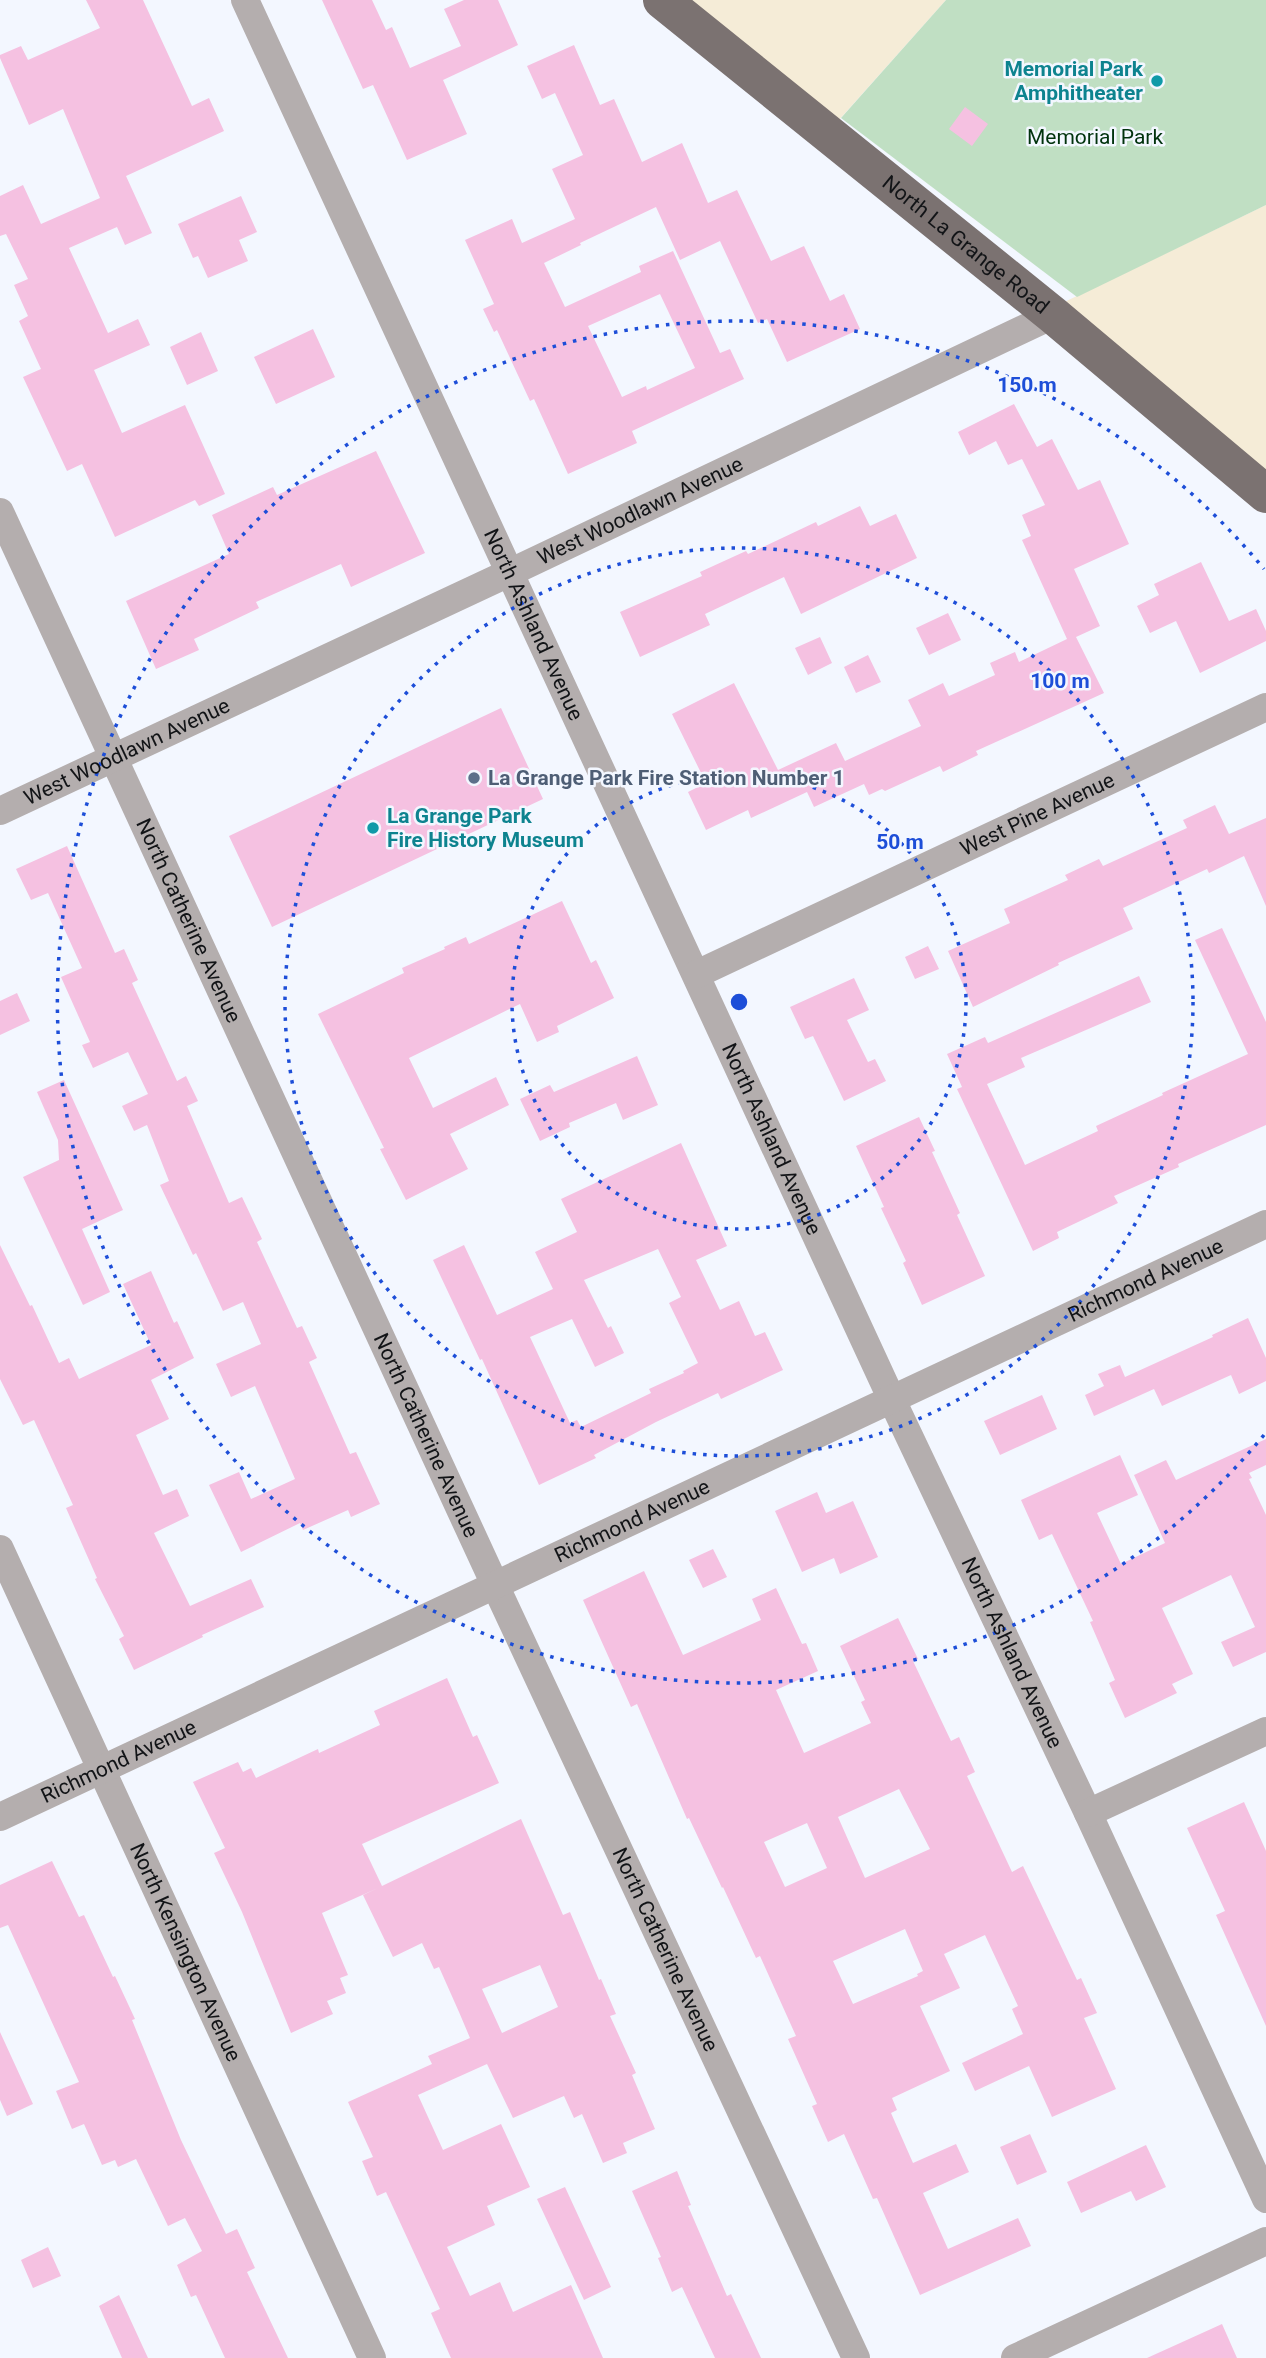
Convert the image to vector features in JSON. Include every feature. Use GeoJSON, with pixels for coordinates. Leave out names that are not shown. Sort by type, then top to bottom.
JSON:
{"type":"FeatureCollection","features":[{"type":"Feature","properties":{"kind":"main road","name":"North La Grange Road"},"geometry":{"type":"LineString","coordinates":[[662,0],[1052,315],[1266,494]]}},
{"type":"Feature","properties":{"kind":"street","name":"North Ashland Avenue"},"geometry":{"type":"LineString","coordinates":[[245,0],[892,1400],[1088,1813],[1266,2199]]}},
{"type":"Feature","properties":{"kind":"street","name":"West Woodlawn Avenue"},"geometry":{"type":"LineString","coordinates":[[0,811],[1052,315]]}},
{"type":"Feature","properties":{"kind":"street","name":"North Catherine Avenue"},"geometry":{"type":"LineString","coordinates":[[0,512],[496,1587],[856,2358]]}},
{"type":"Feature","properties":{"kind":"street","name":"West Pine Avenue"},"geometry":{"type":"LineString","coordinates":[[697,974],[1266,707]]}},
{"type":"Feature","properties":{"kind":"street","name":"Richmond Avenue"},"geometry":{"type":"LineString","coordinates":[[0,1817],[496,1587],[1266,1224]]}},
{"type":"Feature","properties":{"kind":"street","name":"North Kensington Avenue"},"geometry":{"type":"LineString","coordinates":[[0,1549],[372,2358]]}},
{"type":"Feature","properties":{"kind":"street"},"geometry":{"type":"LineString","coordinates":[[1088,1813],[1266,1731]]}},
{"type":"Feature","properties":{"kind":"street"},"geometry":{"type":"LineString","coordinates":[[1016,2358],[1266,2241]]}},
{"type":"Feature","properties":{"kind":"shaded area"},"geometry":{"type":"Polygon","coordinates":[[[670,0],[946,0],[830,130],[670,0]]]}},
{"type":"Feature","properties":{"kind":"shaded area"},"geometry":{"type":"Polygon","coordinates":[[[1266,205],[1266,486],[1054,307],[1266,205]]]}},
{"type":"Feature","properties":{"kind":"green space","name":"Memorial Park"},"geometry":{"type":"Polygon","coordinates":[[[946,0],[1266,0],[1266,205],[1077,297],[841,118],[946,0]]]}},
{"type":"Feature","properties":{"kind":"building"},"geometry":{"type":"Polygon","coordinates":[[[86,0],[143,0],[192,106],[209,98],[224,131],[126,176],[152,233],[125,245],[117,227],[69,248],[108,333],[138,319],[150,345],[94,370],[122,433],[185,405],[225,494],[199,506],[195,500],[115,537],[82,464],[67,471],[23,377],[41,369],[19,321],[28,316],[14,285],[28,279],[6,234],[0,236],[0,196],[23,185],[41,224],[100,198],[63,109],[29,125],[0,58],[0,55],[21,46],[28,60],[100,28],[86,0]]]}},
{"type":"Feature","properties":{"kind":"building"},"geometry":{"type":"Polygon","coordinates":[[[322,0],[372,0],[386,30],[392,27],[410,68],[461,46],[444,9],[464,0],[498,0],[518,45],[443,80],[467,134],[407,160],[373,85],[363,89],[322,0]]]}},
{"type":"Feature","properties":{"kind":"building"},"geometry":{"type":"Polygon","coordinates":[[[574,45],[600,105],[614,99],[642,162],[682,143],[708,203],[737,190],[771,261],[804,246],[830,301],[844,294],[860,329],[787,362],[767,319],[758,323],[720,241],[680,260],[656,207],[580,243],[581,245],[544,263],[565,307],[641,272],[639,266],[673,251],[720,353],[730,349],[744,379],[632,431],[637,443],[568,474],[534,399],[530,401],[497,330],[494,332],[483,309],[494,304],[465,240],[512,219],[522,243],[575,219],[552,169],[583,155],[555,93],[542,99],[527,66],[574,45]],[[660,294],[588,326],[622,397],[646,386],[647,390],[695,368],[660,294]]]}},
{"type":"Feature","properties":{"kind":"building"},"geometry":{"type":"Polygon","coordinates":[[[965,107],[988,124],[972,146],[949,129],[965,107]]]}},
{"type":"Feature","properties":{"kind":"building"},"geometry":{"type":"Polygon","coordinates":[[[241,196],[257,232],[239,240],[248,261],[208,278],[198,256],[193,258],[178,224],[241,196]]]}},
{"type":"Feature","properties":{"kind":"building"},"geometry":{"type":"Polygon","coordinates":[[[313,329],[335,377],[276,404],[254,357],[313,329]]]}},
{"type":"Feature","properties":{"kind":"building"},"geometry":{"type":"Polygon","coordinates":[[[201,332],[218,371],[187,385],[170,347],[201,332]]]}},
{"type":"Feature","properties":{"kind":"building"},"geometry":{"type":"Polygon","coordinates":[[[1014,404],[1037,447],[1052,439],[1078,490],[1100,480],[1129,544],[1074,569],[1100,626],[1076,637],[1104,693],[976,751],[978,755],[943,772],[940,766],[885,791],[882,789],[869,795],[864,784],[814,807],[807,792],[751,818],[748,810],[706,830],[688,792],[706,783],[672,714],[734,683],[778,770],[836,743],[845,761],[921,726],[908,700],[943,683],[949,696],[995,675],[990,663],[1015,652],[1019,662],[1067,639],[1022,540],[1031,536],[1022,515],[1045,505],[1022,459],[1008,465],[996,441],[969,455],[958,432],[1014,404]]]}},
{"type":"Feature","properties":{"kind":"building"},"geometry":{"type":"Polygon","coordinates":[[[376,451],[425,553],[351,587],[341,564],[256,602],[259,608],[194,639],[199,650],[156,669],[126,601],[229,554],[212,515],[273,487],[277,495],[376,451]]]}},
{"type":"Feature","properties":{"kind":"building"},"geometry":{"type":"Polygon","coordinates":[[[860,506],[870,526],[896,514],[917,558],[801,614],[784,577],[705,614],[710,625],[640,657],[620,612],[702,576],[700,572],[746,551],[748,554],[816,522],[818,526],[860,506]]]}},
{"type":"Feature","properties":{"kind":"building"},"geometry":{"type":"Polygon","coordinates":[[[1201,562],[1229,621],[1256,609],[1266,631],[1266,641],[1200,673],[1176,621],[1150,633],[1137,606],[1159,595],[1154,584],[1201,562]]]}},
{"type":"Feature","properties":{"kind":"building"},"geometry":{"type":"Polygon","coordinates":[[[948,613],[961,640],[929,655],[916,628],[948,613]]]}},
{"type":"Feature","properties":{"kind":"building"},"geometry":{"type":"Polygon","coordinates":[[[820,637],[832,663],[808,675],[795,648],[820,637]]]}},
{"type":"Feature","properties":{"kind":"building"},"geometry":{"type":"Polygon","coordinates":[[[868,655],[881,682],[856,693],[844,667],[868,655]]]}},
{"type":"Feature","properties":{"kind":"building"},"geometry":{"type":"Polygon","coordinates":[[[501,708],[543,799],[272,927],[229,836],[501,708]]]}},
{"type":"Feature","properties":{"kind":"building"},"geometry":{"type":"Polygon","coordinates":[[[1215,805],[1229,834],[1266,818],[1266,906],[1244,856],[1209,873],[1207,869],[1123,908],[1133,929],[1058,963],[1059,965],[973,1007],[948,951],[1010,923],[1004,909],[1068,880],[1065,875],[1099,859],[1103,866],[1187,828],[1183,820],[1215,805]]]}},
{"type":"Feature","properties":{"kind":"building"},"geometry":{"type":"Polygon","coordinates":[[[67,846],[115,953],[124,949],[138,980],[132,983],[177,1081],[186,1076],[198,1101],[187,1106],[229,1203],[242,1197],[262,1239],[257,1242],[297,1328],[302,1326],[317,1358],[309,1362],[350,1454],[356,1452],[380,1504],[351,1517],[348,1510],[303,1530],[300,1523],[241,1552],[209,1485],[239,1472],[251,1499],[295,1479],[255,1386],[231,1397],[216,1364],[261,1344],[243,1302],[223,1311],[160,1185],[169,1181],[147,1125],[134,1131],[122,1106],[148,1094],[128,1052],[93,1068],[82,1045],[90,1042],[61,977],[82,968],[48,893],[31,900],[16,869],[67,846]]]}},
{"type":"Feature","properties":{"kind":"building"},"geometry":{"type":"Polygon","coordinates":[[[562,901],[591,963],[596,960],[614,998],[557,1026],[559,1032],[537,1042],[520,1004],[409,1058],[433,1108],[496,1077],[509,1105],[450,1134],[468,1169],[406,1200],[380,1149],[384,1148],[318,1014],[404,973],[402,968],[445,949],[444,947],[466,937],[469,944],[562,901]]]}},
{"type":"Feature","properties":{"kind":"building"},"geometry":{"type":"Polygon","coordinates":[[[1222,928],[1266,1022],[1266,1125],[1114,1196],[1118,1203],[1057,1232],[1059,1238],[1033,1251],[957,1089],[962,1087],[947,1054],[985,1037],[988,1043],[1139,976],[1151,1002],[1021,1058],[1025,1067],[987,1084],[1025,1165],[1098,1131],[1096,1126],[1163,1095],[1162,1093],[1248,1054],[1195,940],[1222,928]]]}},
{"type":"Feature","properties":{"kind":"building"},"geometry":{"type":"Polygon","coordinates":[[[928,946],[939,969],[915,979],[905,957],[928,946]]]}},
{"type":"Feature","properties":{"kind":"building"},"geometry":{"type":"Polygon","coordinates":[[[854,978],[869,1010],[847,1020],[868,1062],[875,1059],[886,1081],[844,1101],[813,1036],[805,1039],[790,1007],[854,978]]]}},
{"type":"Feature","properties":{"kind":"building"},"geometry":{"type":"Polygon","coordinates":[[[17,993],[30,1021],[0,1035],[0,1001],[17,993]]]}},
{"type":"Feature","properties":{"kind":"building"},"geometry":{"type":"Polygon","coordinates":[[[637,1056],[658,1105],[623,1120],[616,1103],[569,1123],[570,1127],[540,1141],[520,1099],[550,1085],[554,1092],[637,1056]]]}},
{"type":"Feature","properties":{"kind":"building"},"geometry":{"type":"Polygon","coordinates":[[[64,1080],[123,1210],[82,1229],[110,1292],[83,1305],[23,1177],[59,1160],[58,1140],[37,1092],[64,1080]]]}},
{"type":"Feature","properties":{"kind":"building"},"geometry":{"type":"Polygon","coordinates":[[[919,1117],[960,1213],[957,1215],[985,1276],[922,1305],[903,1263],[906,1261],[881,1208],[884,1207],[856,1146],[919,1117]]]}},
{"type":"Feature","properties":{"kind":"building"},"geometry":{"type":"Polygon","coordinates":[[[681,1143],[727,1246],[696,1260],[720,1310],[739,1301],[755,1336],[765,1332],[783,1370],[721,1399],[718,1393],[656,1422],[594,1455],[596,1458],[539,1485],[482,1359],[480,1360],[433,1260],[464,1245],[497,1315],[553,1289],[535,1252],[577,1232],[561,1199],[681,1143]],[[658,1249],[584,1280],[624,1353],[595,1367],[572,1319],[530,1337],[570,1423],[577,1420],[581,1427],[651,1393],[649,1389],[684,1373],[683,1371],[698,1363],[669,1303],[681,1297],[658,1249]]]}},
{"type":"Feature","properties":{"kind":"building"},"geometry":{"type":"Polygon","coordinates":[[[0,1245],[59,1363],[69,1358],[79,1379],[151,1345],[123,1284],[151,1271],[174,1323],[177,1321],[194,1358],[151,1380],[169,1419],[136,1435],[163,1495],[177,1489],[189,1516],[154,1533],[190,1606],[251,1579],[264,1607],[134,1670],[119,1639],[124,1636],[95,1579],[97,1578],[66,1508],[73,1505],[34,1420],[23,1425],[0,1379],[0,1245]]]}},
{"type":"Feature","properties":{"kind":"building"},"geometry":{"type":"Polygon","coordinates":[[[1248,1318],[1266,1358],[1266,1381],[1239,1394],[1231,1375],[1162,1406],[1154,1389],[1094,1416],[1085,1395],[1104,1386],[1098,1374],[1120,1365],[1125,1377],[1248,1318]]]}},
{"type":"Feature","properties":{"kind":"building"},"geometry":{"type":"Polygon","coordinates":[[[1042,1395],[1057,1429],[1000,1455],[984,1421],[1042,1395]]]}},
{"type":"Feature","properties":{"kind":"building"},"geometry":{"type":"Polygon","coordinates":[[[1266,1439],[1266,1465],[1249,1473],[1252,1478],[1249,1479],[1266,1515],[1266,1652],[1233,1667],[1221,1642],[1255,1627],[1231,1575],[1162,1608],[1193,1674],[1172,1684],[1177,1693],[1125,1718],[1109,1683],[1115,1680],[1090,1622],[1093,1621],[1052,1534],[1039,1540],[1021,1500],[1120,1455],[1138,1495],[1097,1513],[1121,1564],[1165,1543],[1134,1475],[1166,1460],[1176,1480],[1266,1439]]]}},
{"type":"Feature","properties":{"kind":"building"},"geometry":{"type":"Polygon","coordinates":[[[817,1492],[826,1513],[853,1501],[878,1557],[840,1574],[834,1558],[802,1572],[775,1511],[817,1492]]]}},
{"type":"Feature","properties":{"kind":"building"},"geometry":{"type":"Polygon","coordinates":[[[713,1549],[727,1577],[703,1588],[689,1560],[713,1549]]]}},
{"type":"Feature","properties":{"kind":"building"},"geometry":{"type":"Polygon","coordinates":[[[644,1571],[683,1655],[761,1620],[752,1599],[776,1588],[818,1671],[776,1690],[804,1753],[871,1723],[861,1702],[865,1700],[840,1646],[898,1618],[918,1659],[913,1661],[951,1741],[959,1737],[975,1772],[967,1776],[1012,1872],[1023,1866],[1077,1980],[1081,1978],[1097,2013],[1084,2018],[1116,2089],[1052,2117],[1029,2066],[975,2091],[962,2063],[1023,2034],[1012,2009],[1018,2006],[985,1935],[944,1954],[960,1988],[920,2006],[950,2071],[892,2098],[897,2110],[891,2113],[913,2163],[956,2144],[969,2172],[923,2193],[948,2249],[1018,2218],[1031,2246],[920,2295],[877,2198],[873,2199],[844,2134],[828,2142],[812,2106],[817,2104],[788,2039],[796,2036],[760,1956],[756,1958],[689,1818],[687,1819],[637,1704],[631,1707],[583,1600],[644,1571]],[[899,1789],[838,1817],[865,1878],[930,1849],[899,1789]],[[807,1823],[764,1842],[785,1887],[827,1868],[807,1823]],[[905,1929],[833,1961],[853,2004],[918,1976],[917,1974],[923,1971],[905,1929]]]}},
{"type":"Feature","properties":{"kind":"building"},"geometry":{"type":"Polygon","coordinates":[[[447,1678],[473,1737],[477,1735],[499,1783],[362,1844],[382,1886],[521,1819],[563,1915],[570,1912],[616,2014],[610,2016],[636,2073],[632,2075],[655,2129],[623,2143],[627,2153],[603,2163],[582,2114],[574,2118],[564,2096],[513,2118],[487,2064],[418,2095],[443,2150],[501,2124],[530,2187],[487,2206],[495,2225],[447,2247],[470,2296],[500,2282],[513,2312],[571,2285],[603,2358],[451,2358],[431,2313],[440,2309],[386,2192],[377,2196],[362,2161],[373,2157],[348,2102],[432,2064],[428,2056],[470,2038],[439,1967],[434,1969],[422,1943],[393,1957],[363,1895],[378,1888],[322,1913],[348,1975],[340,1978],[346,1993],[327,2001],[333,2014],[291,2033],[242,1912],[214,1853],[225,1848],[193,1782],[238,1762],[243,1772],[251,1768],[256,1778],[318,1749],[319,1753],[380,1725],[374,1711],[447,1678]],[[540,1965],[482,1989],[502,2033],[558,2007],[540,1965]]]}},
{"type":"Feature","properties":{"kind":"building"},"geometry":{"type":"Polygon","coordinates":[[[1244,1802],[1266,1851],[1266,2026],[1216,1915],[1225,1911],[1187,1828],[1244,1802]]]}},
{"type":"Feature","properties":{"kind":"building"},"geometry":{"type":"Polygon","coordinates":[[[52,1861],[79,1917],[84,1915],[113,1977],[115,1976],[135,2019],[132,2020],[181,2140],[226,2234],[237,2229],[255,2268],[247,2272],[288,2358],[225,2358],[196,2295],[191,2297],[177,2265],[202,2251],[185,2218],[168,2226],[136,2159],[118,2167],[115,2160],[102,2165],[84,2124],[72,2129],[56,2091],[79,2082],[8,1925],[0,1928],[0,1885],[52,1861]]]}},
{"type":"Feature","properties":{"kind":"building"},"geometry":{"type":"Polygon","coordinates":[[[0,2032],[33,2104],[7,2116],[0,2100],[0,2032]]]}},
{"type":"Feature","properties":{"kind":"building"},"geometry":{"type":"Polygon","coordinates":[[[1030,2134],[1047,2172],[1017,2185],[1000,2147],[1030,2134]]]}},
{"type":"Feature","properties":{"kind":"building"},"geometry":{"type":"Polygon","coordinates":[[[1146,2145],[1166,2187],[1136,2201],[1131,2191],[1081,2213],[1067,2182],[1146,2145]]]}},
{"type":"Feature","properties":{"kind":"building"},"geometry":{"type":"Polygon","coordinates":[[[677,2171],[691,2205],[688,2206],[727,2296],[731,2294],[761,2358],[715,2358],[682,2287],[672,2292],[658,2258],[661,2257],[632,2191],[677,2171]]]}},
{"type":"Feature","properties":{"kind":"building"},"geometry":{"type":"Polygon","coordinates":[[[565,2187],[611,2287],[584,2300],[537,2199],[565,2187]]]}},
{"type":"Feature","properties":{"kind":"building"},"geometry":{"type":"Polygon","coordinates":[[[48,2247],[61,2276],[33,2288],[21,2260],[48,2247]]]}},
{"type":"Feature","properties":{"kind":"building"},"geometry":{"type":"Polygon","coordinates":[[[119,2295],[148,2358],[122,2358],[99,2306],[119,2295]]]}},
{"type":"Feature","properties":{"kind":"building"},"geometry":{"type":"Polygon","coordinates":[[[1222,2324],[1237,2358],[1147,2358],[1200,2334],[1222,2324]]]}},
{"type":"Feature","properties":{"kind":"place","name":"Memorial Park Amphitheater"},"geometry":{"type":"Point","coordinates":[1157,81]}},
{"type":"Feature","properties":{"kind":"place","name":"La Grange Park Fire Station Number 1"},"geometry":{"type":"Point","coordinates":[474,778]}},
{"type":"Feature","properties":{"kind":"place","name":"La Grange Park Fire History Museum"},"geometry":{"type":"Point","coordinates":[373,828]}}]}
